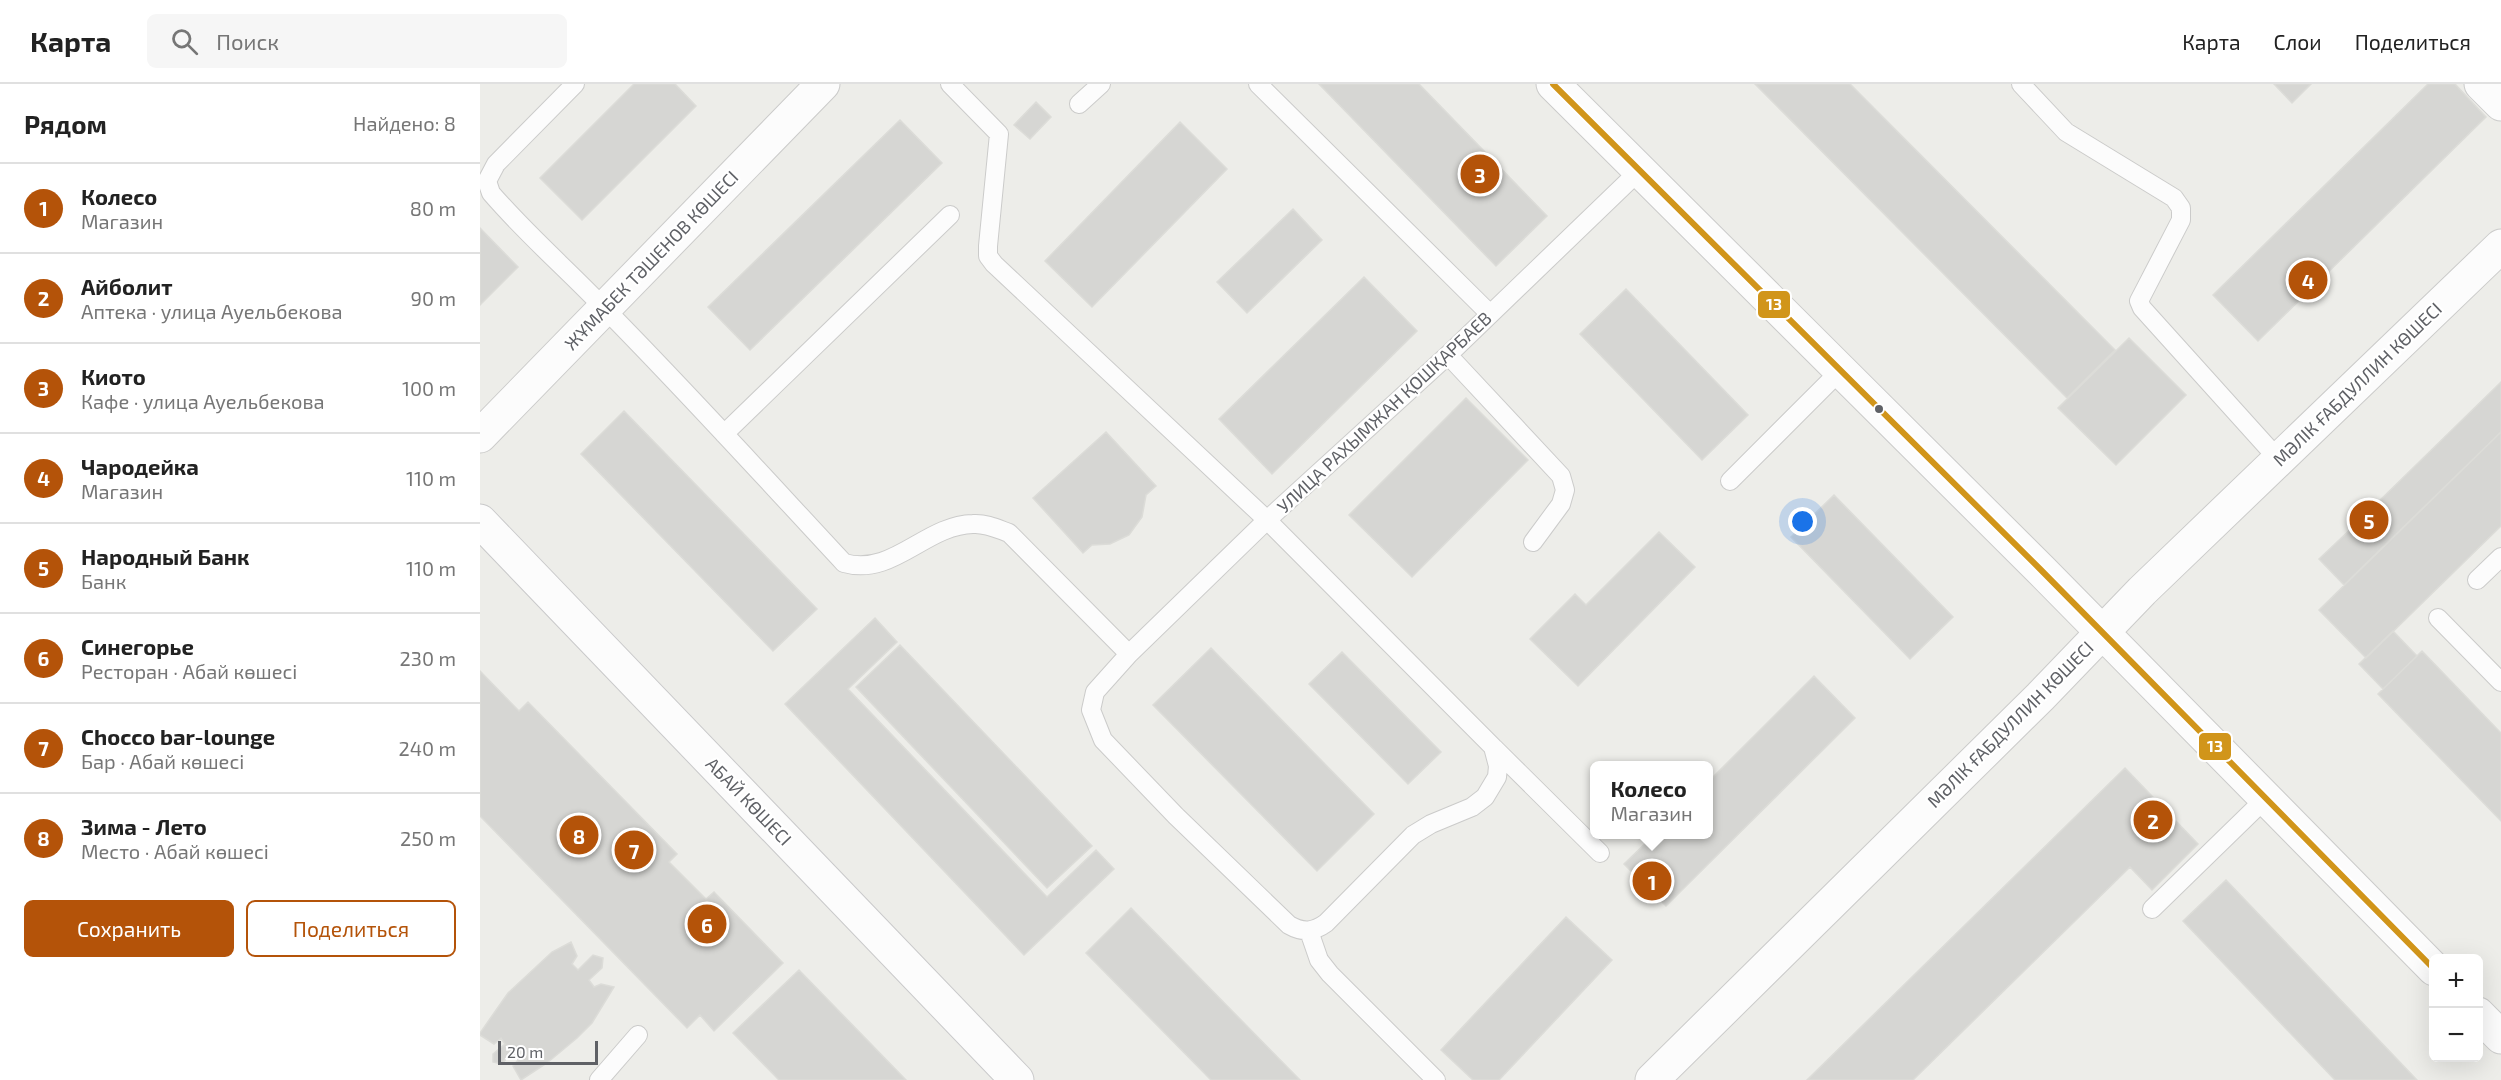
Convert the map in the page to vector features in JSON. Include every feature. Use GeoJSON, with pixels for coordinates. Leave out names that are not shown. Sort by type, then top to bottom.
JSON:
{"type":"FeatureCollection","features":[{"type":"Feature","properties":{"kind":"street","name":"ЖҰМАБЕК ТӘШЕНОВ КӨШЕСІ"},"geometry":{"type":"LineString","coordinates":[[480,436],[823,84]]}},
{"type":"Feature","properties":{"kind":"street"},"geometry":{"type":"LineString","coordinates":[[1553,84],[2102,632],[2429,965]]}},
{"type":"Feature","properties":{"kind":"street"},"geometry":{"type":"LineString","coordinates":[[2481,84],[2501,104]]}},
{"type":"Feature","properties":{"kind":"street","name":"МӘЛІК ҒАБДУЛЛИН КӨШЕСІ"},"geometry":{"type":"LineString","coordinates":[[1652,1080],[2040,697],[2102,632],[2501,246]]}},
{"type":"Feature","properties":{"kind":"street","name":"АБАЙ КӨШЕСІ"},"geometry":{"type":"LineString","coordinates":[[480,521],[1017,1080]]}},
{"type":"Feature","properties":{"kind":"street"},"geometry":{"type":"LineString","coordinates":[[2483,1019],[2501,1036]]}},
{"type":"Feature","properties":{"kind":"lane"},"geometry":{"type":"LineString","coordinates":[[575,84],[484,177],[491,193],[558,265],[605,308],[844,563],[858,567],[874,566],[957,526],[974,524],[990,526],[1009,533],[1129,654]]}},
{"type":"Feature","properties":{"kind":"lane"},"geometry":{"type":"LineString","coordinates":[[950,84],[999,134],[988,246],[988,256],[994,264],[1267,520],[1600,853]]}},
{"type":"Feature","properties":{"kind":"lane"},"geometry":{"type":"LineString","coordinates":[[1079,104],[1101,84]]}},
{"type":"Feature","properties":{"kind":"lane"},"geometry":{"type":"LineString","coordinates":[[1258,84],[1491,314]]}},
{"type":"Feature","properties":{"kind":"lane"},"geometry":{"type":"LineString","coordinates":[[2021,84],[2066,132],[2174,198],[2181,208],[2181,220],[2139,301],[2142,308],[2218,395],[2279,460]]}},
{"type":"Feature","properties":{"kind":"lane","name":"УЛИЦА РАХЫМЖАН ҚОШҚАРБАЕВ"},"geometry":{"type":"LineString","coordinates":[[1309,931],[1299,930],[1289,925],[1176,816],[1103,740],[1091,710],[1095,692],[1129,654],[1267,520],[1448,356],[1639,171]]}},
{"type":"Feature","properties":{"kind":"lane"},"geometry":{"type":"LineString","coordinates":[[724,434],[950,215]]}},
{"type":"Feature","properties":{"kind":"lane"},"geometry":{"type":"LineString","coordinates":[[1448,356],[1561,476],[1565,490],[1561,504],[1533,542]]}},
{"type":"Feature","properties":{"kind":"lane"},"geometry":{"type":"LineString","coordinates":[[1731,481],[1841,370]]}},
{"type":"Feature","properties":{"kind":"lane"},"geometry":{"type":"LineString","coordinates":[[2477,580],[2501,557]]}},
{"type":"Feature","properties":{"kind":"lane"},"geometry":{"type":"LineString","coordinates":[[2438,618],[2501,682]]}},
{"type":"Feature","properties":{"kind":"lane"},"geometry":{"type":"LineString","coordinates":[[1436,1080],[1330,974],[1319,960],[1309,931],[1326,923],[1413,835],[1431,824],[1472,807],[1485,797],[1497,777],[1498,766],[1493,747]]}},
{"type":"Feature","properties":{"kind":"lane"},"geometry":{"type":"LineString","coordinates":[[2152,909],[2265,799]]}},
{"type":"Feature","properties":{"kind":"lane"},"geometry":{"type":"LineString","coordinates":[[599,1080],[638,1035]]}},
{"type":"Feature","properties":{"kind":"building"},"geometry":{"type":"Polygon","coordinates":[[[634,84],[675,84],[696,106],[582,220],[540,178],[634,84]]]}},
{"type":"Feature","properties":{"kind":"building"},"geometry":{"type":"Polygon","coordinates":[[[1319,84],[1419,84],[1547,216],[1496,266],[1319,84]]]}},
{"type":"Feature","properties":{"kind":"building"},"geometry":{"type":"Polygon","coordinates":[[[1755,84],[1850,84],[2115,350],[2067,398],[1755,84]]]}},
{"type":"Feature","properties":{"kind":"building"},"geometry":{"type":"Polygon","coordinates":[[[2274,84],[2311,84],[2292,103],[2274,84]]]}},
{"type":"Feature","properties":{"kind":"building"},"geometry":{"type":"Polygon","coordinates":[[[2428,84],[2455,84],[2486,117],[2258,341],[2213,295],[2428,84]]]}},
{"type":"Feature","properties":{"kind":"building"},"geometry":{"type":"Polygon","coordinates":[[[1036,102],[1051,117],[1030,139],[1014,125],[1036,102]]]}},
{"type":"Feature","properties":{"kind":"building"},"geometry":{"type":"Polygon","coordinates":[[[900,120],[942,163],[750,350],[708,307],[900,120]]]}},
{"type":"Feature","properties":{"kind":"building"},"geometry":{"type":"Polygon","coordinates":[[[1180,122],[1227,169],[1092,307],[1045,261],[1180,122]]]}},
{"type":"Feature","properties":{"kind":"building"},"geometry":{"type":"Polygon","coordinates":[[[1293,209],[1322,240],[1247,313],[1217,282],[1293,209]]]}},
{"type":"Feature","properties":{"kind":"building"},"geometry":{"type":"Polygon","coordinates":[[[480,228],[518,267],[480,305],[480,228]]]}},
{"type":"Feature","properties":{"kind":"building"},"geometry":{"type":"Polygon","coordinates":[[[1364,277],[1417,331],[1272,474],[1219,419],[1364,277]]]}},
{"type":"Feature","properties":{"kind":"building"},"geometry":{"type":"Polygon","coordinates":[[[1626,289],[1748,415],[1702,460],[1580,334],[1626,289]]]}},
{"type":"Feature","properties":{"kind":"building"},"geometry":{"type":"Polygon","coordinates":[[[2129,338],[2186,395],[2116,465],[2058,408],[2129,338]]]}},
{"type":"Feature","properties":{"kind":"building"},"geometry":{"type":"Polygon","coordinates":[[[2501,382],[2501,432],[2344,585],[2319,559],[2355,525],[2349,519],[2370,499],[2375,505],[2501,382]]]}},
{"type":"Feature","properties":{"kind":"building"},"geometry":{"type":"Polygon","coordinates":[[[1466,398],[1528,460],[1412,577],[1349,515],[1466,398]]]}},
{"type":"Feature","properties":{"kind":"building"},"geometry":{"type":"Polygon","coordinates":[[[624,411],[817,609],[773,651],[581,454],[624,411]]]}},
{"type":"Feature","properties":{"kind":"building"},"geometry":{"type":"Polygon","coordinates":[[[1106,432],[1156,486],[1146,495],[1142,517],[1129,535],[1110,544],[1092,545],[1083,553],[1033,498],[1106,432]]]}},
{"type":"Feature","properties":{"kind":"building"},"geometry":{"type":"Polygon","coordinates":[[[2501,432],[2501,526],[2366,658],[2319,610],[2501,432]]]}},
{"type":"Feature","properties":{"kind":"building"},"geometry":{"type":"Polygon","coordinates":[[[1834,495],[1953,617],[1910,659],[1791,537],[1834,495]]]}},
{"type":"Feature","properties":{"kind":"building"},"geometry":{"type":"Polygon","coordinates":[[[1659,532],[1695,567],[1578,686],[1530,639],[1575,594],[1586,605],[1659,532]]]}},
{"type":"Feature","properties":{"kind":"building"},"geometry":{"type":"Polygon","coordinates":[[[875,618],[897,642],[848,689],[1047,897],[1096,850],[1114,869],[1024,955],[785,704],[875,618]]]}},
{"type":"Feature","properties":{"kind":"building"},"geometry":{"type":"Polygon","coordinates":[[[2393,631],[2417,656],[2383,689],[2359,664],[2393,631]]]}},
{"type":"Feature","properties":{"kind":"building"},"geometry":{"type":"Polygon","coordinates":[[[900,645],[1092,846],[1047,888],[856,687],[900,645]]]}},
{"type":"Feature","properties":{"kind":"building"},"geometry":{"type":"Polygon","coordinates":[[[1211,648],[1374,814],[1317,871],[1153,705],[1211,648]]]}},
{"type":"Feature","properties":{"kind":"building"},"geometry":{"type":"Polygon","coordinates":[[[2422,651],[2501,733],[2501,821],[2378,694],[2422,651]]]}},
{"type":"Feature","properties":{"kind":"building"},"geometry":{"type":"Polygon","coordinates":[[[1342,652],[1441,752],[1408,784],[1309,684],[1342,652]]]}},
{"type":"Feature","properties":{"kind":"building"},"geometry":{"type":"Polygon","coordinates":[[[480,671],[519,711],[528,702],[677,854],[669,862],[706,899],[714,892],[783,963],[714,1031],[700,1015],[687,1028],[480,816],[480,671]]]}},
{"type":"Feature","properties":{"kind":"building"},"geometry":{"type":"Polygon","coordinates":[[[1814,676],[1855,718],[1666,906],[1624,864],[1650,839],[1713,839],[1713,777],[1814,676]]]}},
{"type":"Feature","properties":{"kind":"building"},"geometry":{"type":"Polygon","coordinates":[[[2125,768],[2198,844],[2152,890],[2130,867],[1913,1080],[1807,1080],[2125,768]]]}},
{"type":"Feature","properties":{"kind":"building"},"geometry":{"type":"Polygon","coordinates":[[[2226,880],[2417,1080],[2335,1080],[2183,921],[2226,880]]]}},
{"type":"Feature","properties":{"kind":"building"},"geometry":{"type":"Polygon","coordinates":[[[1131,908],[1300,1080],[1211,1080],[1086,953],[1131,908]]]}},
{"type":"Feature","properties":{"kind":"building"},"geometry":{"type":"Polygon","coordinates":[[[1566,917],[1612,960],[1499,1080],[1473,1080],[1441,1050],[1566,917]]]}},
{"type":"Feature","properties":{"kind":"building"},"geometry":{"type":"Polygon","coordinates":[[[571,942],[577,956],[572,964],[578,970],[593,955],[603,958],[602,968],[589,980],[594,987],[601,984],[614,987],[592,1023],[577,1038],[547,1063],[521,1080],[513,1066],[518,1060],[513,1053],[501,1064],[493,1062],[493,1054],[505,1044],[501,1038],[494,1044],[480,1033],[508,993],[552,952],[571,942]]]}},
{"type":"Feature","properties":{"kind":"building"},"geometry":{"type":"Polygon","coordinates":[[[799,970],[906,1080],[779,1080],[733,1033],[799,970]]]}},
{"type":"Feature","properties":{"kind":"transit line","name":"13"},"geometry":{"type":"LineString","coordinates":[[1553,84],[2040,569],[2429,964]]}},
{"type":"Feature","properties":{"kind":"place","name":"Киото"},"geometry":{"type":"Point","coordinates":[1480,174]}},
{"type":"Feature","properties":{"kind":"place","name":"Чародейка"},"geometry":{"type":"Point","coordinates":[2308,280]}},
{"type":"Feature","properties":{"kind":"place","name":"Народный Банк"},"geometry":{"type":"Point","coordinates":[2369,520]}},
{"type":"Feature","properties":{"kind":"place","name":"Айболит"},"geometry":{"type":"Point","coordinates":[2153,820]}},
{"type":"Feature","properties":{"kind":"place","name":"Зима - Лето"},"geometry":{"type":"Point","coordinates":[579,835]}},
{"type":"Feature","properties":{"kind":"place","name":"Chocco bar-lounge"},"geometry":{"type":"Point","coordinates":[634,850]}},
{"type":"Feature","properties":{"kind":"place","name":"Колесо"},"geometry":{"type":"Point","coordinates":[1652,881]}},
{"type":"Feature","properties":{"kind":"place","name":"Синегорье"},"geometry":{"type":"Point","coordinates":[707,924]}}]}
